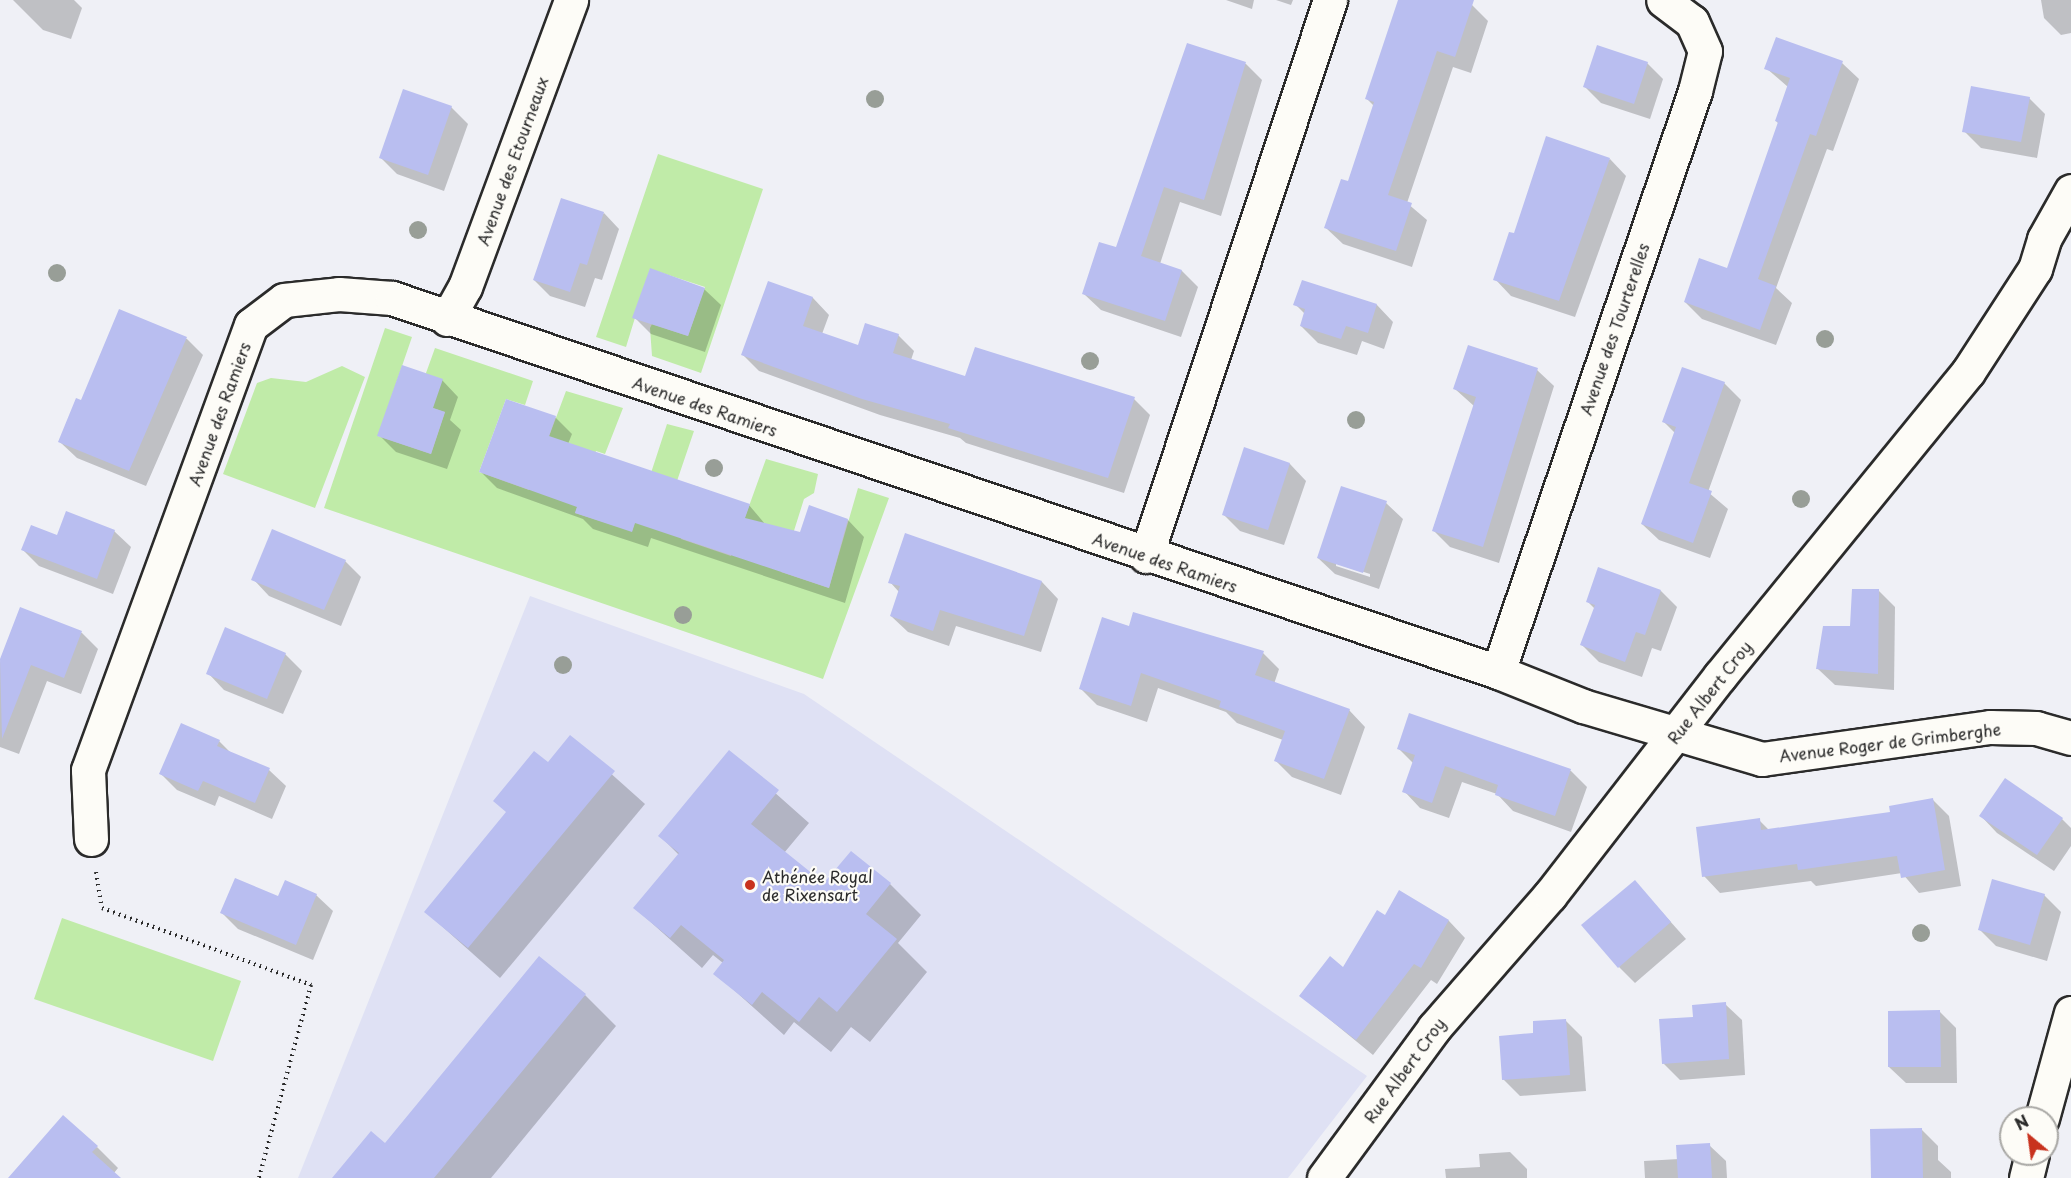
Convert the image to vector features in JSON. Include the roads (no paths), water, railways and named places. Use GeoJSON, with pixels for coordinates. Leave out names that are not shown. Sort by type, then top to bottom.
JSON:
{"type":"FeatureCollection","features":[{"type":"Feature","properties":{"kind":"street","name":"Avenue des Etourneaux"},"geometry":{"type":"LineString","coordinates":[[447,319],[465,287],[571,0]]}},
{"type":"Feature","properties":{"kind":"street"},"geometry":{"type":"LineString","coordinates":[[1146,556],[1330,0]]}},
{"type":"Feature","properties":{"kind":"street","name":"Avenue des Tourterelles"},"geometry":{"type":"LineString","coordinates":[[1498,672],[1705,51],[1692,21],[1663,0]]}},
{"type":"Feature","properties":{"kind":"street","name":"Rue Albert Croy"},"geometry":{"type":"LineString","coordinates":[[1324,1178],[1434,1028],[1550,895],[1675,735],[1968,372],[2035,268],[2068,204]]}},
{"type":"Feature","properties":{"kind":"street","name":"Avenue des Ramiers"},"geometry":{"type":"LineString","coordinates":[[91,839],[88,770],[251,325],[284,300],[339,294],[392,298],[447,319],[1146,556],[1498,672],[1583,706],[1675,735]]}},
{"type":"Feature","properties":{"kind":"street","name":"Avenue Roger de Grimberghe"},"geometry":{"type":"LineString","coordinates":[[1675,735],[1762,759],[1990,727],[2036,728],[2071,738]]}},
{"type":"Feature","properties":{"kind":"street"},"geometry":{"type":"LineString","coordinates":[[2045,1106],[2071,1013]]}},
{"type":"Feature","properties":{"kind":"place","name":"Athénée Royal de Rixensart"},"geometry":{"type":"Point","coordinates":[750,885]}}]}
